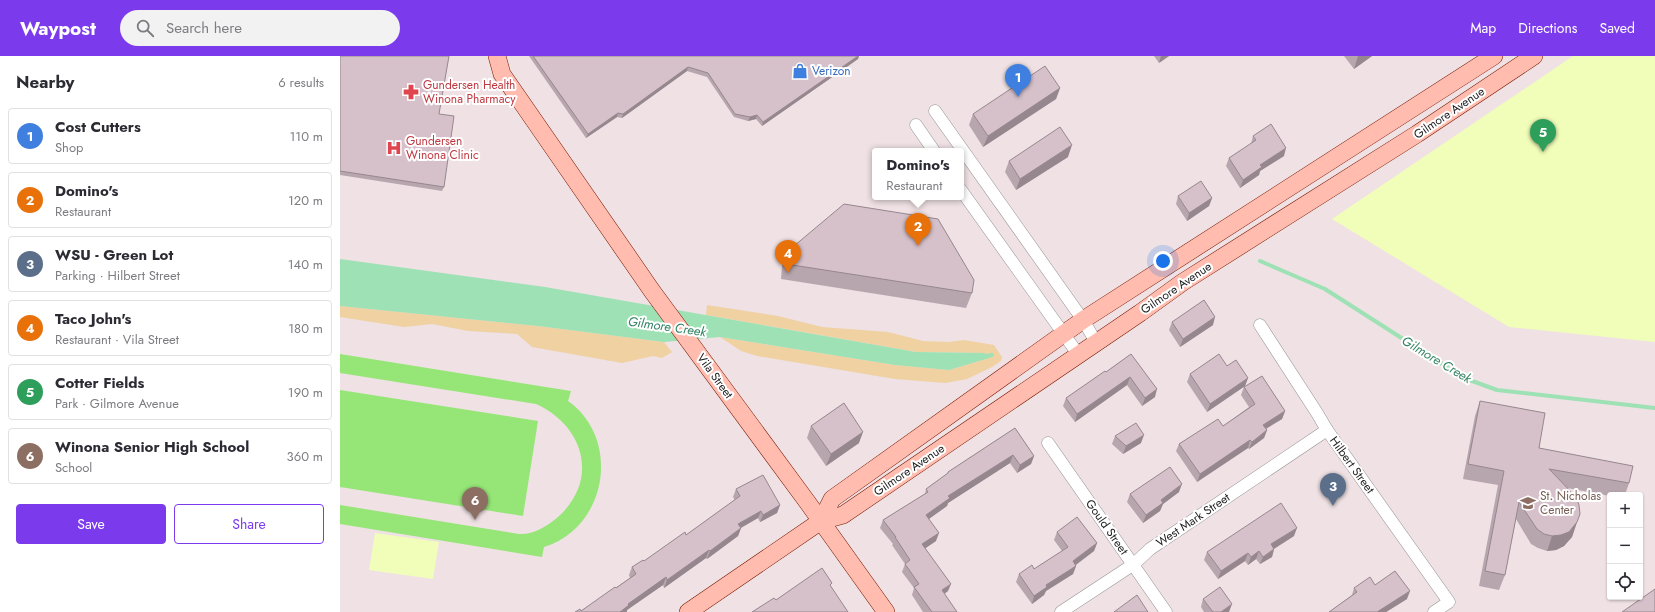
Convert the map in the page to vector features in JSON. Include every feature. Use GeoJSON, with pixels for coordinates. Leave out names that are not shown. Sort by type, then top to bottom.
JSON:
{"type":"FeatureCollection","features":[{"type":"Feature","properties":{"kind":"street","name":"Vila Street"},"geometry":{"type":"LineString","coordinates":[[497,56],[502,74],[652,291],[707,364],[886,612]]}},
{"type":"Feature","properties":{"kind":"street","name":"Gilmore Avenue"},"geometry":{"type":"LineString","coordinates":[[821,521],[832,499],[1083,320],[1494,56]]}},
{"type":"Feature","properties":{"kind":"street","name":"Gilmore Avenue"},"geometry":{"type":"LineString","coordinates":[[688,612],[821,521],[843,515],[1183,282],[1417,134],[1534,56]]}},
{"type":"Feature","properties":{"kind":"street"},"geometry":{"type":"LineString","coordinates":[[935,111],[961,148]]}},
{"type":"Feature","properties":{"kind":"street"},"geometry":{"type":"LineString","coordinates":[[916,125],[932,148]]}},
{"type":"Feature","properties":{"kind":"street"},"geometry":{"type":"LineString","coordinates":[[964,152],[1083,320],[1096,342]]}},
{"type":"Feature","properties":{"kind":"street"},"geometry":{"type":"LineString","coordinates":[[964,194],[1078,354]]}},
{"type":"Feature","properties":{"kind":"street","name":"Hilbert Street"},"geometry":{"type":"LineString","coordinates":[[1260,325],[1318,413],[1327,430],[1449,602],[1434,612]]}},
{"type":"Feature","properties":{"kind":"street","name":"West Mark Street"},"geometry":{"type":"LineString","coordinates":[[1061,612],[1134,564],[1150,549],[1327,430]]}},
{"type":"Feature","properties":{"kind":"street","name":"Gould Street"},"geometry":{"type":"LineString","coordinates":[[1048,442],[1166,612]]}},
{"type":"Feature","properties":{"kind":"shaded area"},"geometry":{"type":"Polygon","coordinates":[[[1573,56],[1655,56],[1655,342],[1509,327],[1332,219],[1573,56]]]}},
{"type":"Feature","properties":{"kind":"shaded area"},"geometry":{"type":"Polygon","coordinates":[[[707,305],[778,316],[822,327],[888,332],[923,341],[949,342],[964,340],[994,345],[1002,357],[1001,361],[992,367],[967,379],[945,383],[895,379],[757,356],[741,351],[720,337],[895,365],[949,370],[989,358],[985,353],[916,352],[706,315],[707,305]]]}},
{"type":"Feature","properties":{"kind":"shaded area"},"geometry":{"type":"Polygon","coordinates":[[[340,306],[538,326],[664,342],[672,352],[662,358],[653,356],[622,363],[532,347],[517,334],[468,331],[432,324],[404,327],[340,317],[340,306]]]}},
{"type":"Feature","properties":{"kind":"shaded area"},"geometry":{"type":"Polygon","coordinates":[[[375,533],[439,542],[433,579],[369,570],[375,533]]]}},
{"type":"Feature","properties":{"kind":"green space"},"geometry":{"type":"Polygon","coordinates":[[[340,354],[571,391],[568,401],[585,417],[596,437],[601,459],[600,481],[594,502],[582,522],[565,537],[544,547],[542,557],[340,524],[340,505],[524,534],[549,524],[568,507],[577,491],[582,474],[581,458],[576,442],[567,427],[553,414],[536,404],[340,373],[340,354]]]}},
{"type":"Feature","properties":{"kind":"green space"},"geometry":{"type":"Polygon","coordinates":[[[340,390],[538,421],[523,516],[340,487],[340,390]]]}},
{"type":"Feature","properties":{"kind":"water"},"geometry":{"type":"Polygon","coordinates":[[[340,259],[545,287],[916,352],[985,353],[989,358],[949,370],[895,365],[720,337],[664,342],[538,326],[340,306],[340,259]]]}},
{"type":"Feature","properties":{"kind":"building","name":"Gundersen Winona Clinic"},"geometry":{"type":"Polygon","coordinates":[[[340,56],[449,56],[439,114],[454,116],[444,187],[340,171],[340,56]]]}},
{"type":"Feature","properties":{"kind":"building"},"geometry":{"type":"Polygon","coordinates":[[[533,56],[858,56],[763,122],[757,115],[750,117],[735,114],[708,73],[688,67],[623,114],[618,113],[588,134],[533,56]]]}},
{"type":"Feature","properties":{"kind":"building"},"geometry":{"type":"Polygon","coordinates":[[[1045,66],[1060,88],[988,136],[973,114],[1045,66]]]}},
{"type":"Feature","properties":{"kind":"building"},"geometry":{"type":"Polygon","coordinates":[[[1271,124],[1286,148],[1260,165],[1262,167],[1243,180],[1229,158],[1256,140],[1253,136],[1271,124]]]}},
{"type":"Feature","properties":{"kind":"building"},"geometry":{"type":"Polygon","coordinates":[[[1060,127],[1072,145],[1020,179],[1009,161],[1060,127]]]}},
{"type":"Feature","properties":{"kind":"building"},"geometry":{"type":"Polygon","coordinates":[[[1201,181],[1212,198],[1189,213],[1178,196],[1201,181]]]}},
{"type":"Feature","properties":{"kind":"building"},"geometry":{"type":"Polygon","coordinates":[[[844,204],[938,219],[974,280],[972,293],[786,264],[788,251],[844,204]]]}},
{"type":"Feature","properties":{"kind":"building"},"geometry":{"type":"Polygon","coordinates":[[[1204,300],[1215,317],[1183,339],[1172,322],[1204,300]]]}},
{"type":"Feature","properties":{"kind":"building"},"geometry":{"type":"Polygon","coordinates":[[[1131,354],[1157,389],[1145,398],[1130,377],[1077,414],[1066,398],[1131,354]]]}},
{"type":"Feature","properties":{"kind":"building"},"geometry":{"type":"Polygon","coordinates":[[[1219,354],[1227,366],[1236,360],[1248,378],[1210,404],[1190,374],[1219,354]]]}},
{"type":"Feature","properties":{"kind":"building"},"geometry":{"type":"Polygon","coordinates":[[[1262,376],[1285,411],[1263,425],[1267,430],[1252,442],[1250,440],[1200,474],[1179,444],[1218,419],[1223,426],[1255,404],[1244,387],[1262,376]]]}},
{"type":"Feature","properties":{"kind":"building","name":"St. Nicholas Center"},"geometry":{"type":"Polygon","coordinates":[[[1480,401],[1545,413],[1539,448],[1633,466],[1629,483],[1549,469],[1576,497],[1580,514],[1577,522],[1569,532],[1561,535],[1552,536],[1544,534],[1537,529],[1519,502],[1505,575],[1485,571],[1504,471],[1468,464],[1480,401]]]}},
{"type":"Feature","properties":{"kind":"building"},"geometry":{"type":"Polygon","coordinates":[[[844,403],[863,432],[831,454],[811,426],[844,403]]]}},
{"type":"Feature","properties":{"kind":"building"},"geometry":{"type":"Polygon","coordinates":[[[1136,423],[1144,435],[1126,446],[1115,436],[1136,423]]]}},
{"type":"Feature","properties":{"kind":"building"},"geometry":{"type":"Polygon","coordinates":[[[1015,428],[1034,456],[1020,465],[1013,455],[948,496],[950,498],[926,515],[939,533],[922,544],[951,584],[942,590],[957,612],[932,612],[914,587],[919,584],[905,564],[910,560],[896,537],[883,520],[928,492],[926,489],[948,472],[1015,428]]]}},
{"type":"Feature","properties":{"kind":"building"},"geometry":{"type":"Polygon","coordinates":[[[1170,467],[1182,484],[1161,500],[1163,503],[1146,515],[1130,494],[1170,467]]]}},
{"type":"Feature","properties":{"kind":"building"},"geometry":{"type":"Polygon","coordinates":[[[763,475],[780,505],[763,515],[761,511],[738,524],[741,528],[667,580],[666,577],[628,604],[629,605],[620,612],[575,612],[580,609],[581,611],[636,574],[632,567],[643,560],[644,561],[685,532],[686,535],[740,496],[736,489],[763,475]]]}},
{"type":"Feature","properties":{"kind":"building"},"geometry":{"type":"Polygon","coordinates":[[[1281,503],[1297,528],[1271,544],[1274,549],[1263,557],[1259,551],[1251,557],[1248,553],[1221,571],[1207,552],[1281,503]]]}},
{"type":"Feature","properties":{"kind":"building"},"geometry":{"type":"Polygon","coordinates":[[[1077,517],[1097,543],[1073,561],[1076,566],[1046,585],[1047,587],[1034,596],[1019,574],[1032,565],[1034,569],[1068,547],[1057,532],[1077,517]]]}},
{"type":"Feature","properties":{"kind":"building"},"geometry":{"type":"Polygon","coordinates":[[[822,568],[832,583],[830,585],[848,612],[752,612],[774,598],[776,600],[822,568]]]}},
{"type":"Feature","properties":{"kind":"building"},"geometry":{"type":"Polygon","coordinates":[[[1395,571],[1410,591],[1377,612],[1329,612],[1357,592],[1354,588],[1370,577],[1375,585],[1395,571]]]}},
{"type":"Feature","properties":{"kind":"building"},"geometry":{"type":"Polygon","coordinates":[[[1220,587],[1232,604],[1221,612],[1213,612],[1203,599],[1220,587]]]}},
{"type":"Feature","properties":{"kind":"building"},"geometry":{"type":"Polygon","coordinates":[[[1655,589],[1655,612],[1622,612],[1639,600],[1643,600],[1643,597],[1655,589]]]}},
{"type":"Feature","properties":{"kind":"building"},"geometry":{"type":"Polygon","coordinates":[[[1137,595],[1148,612],[1114,612],[1137,595]]]}},
{"type":"Feature","properties":{"kind":"waterway","name":"Gilmore Creek"},"geometry":{"type":"LineString","coordinates":[[1260,261],[1325,289],[1464,378],[1497,390],[1655,408]]}},
{"type":"Feature","properties":{"kind":"waterway","name":"Gilmore Creek"},"geometry":{"type":"LineString","coordinates":[[983,357],[992,355]]}},
{"type":"Feature","properties":{"kind":"place","name":"Verizon"},"geometry":{"type":"Point","coordinates":[800,71]}},
{"type":"Feature","properties":{"kind":"place","name":"Gundersen Health Winona Pharmacy"},"geometry":{"type":"Point","coordinates":[411,92]}},
{"type":"Feature","properties":{"kind":"place","name":"Cost Cutters"},"geometry":{"type":"Point","coordinates":[1018,97]}},
{"type":"Feature","properties":{"kind":"place","name":"Gundersen Winona Clinic"},"geometry":{"type":"Point","coordinates":[394,148]}},
{"type":"Feature","properties":{"kind":"place","name":"Cotter Fields"},"geometry":{"type":"Point","coordinates":[1543,152]}},
{"type":"Feature","properties":{"kind":"place","name":"Domino's"},"geometry":{"type":"Point","coordinates":[918,246]}},
{"type":"Feature","properties":{"kind":"place","name":"Taco John's"},"geometry":{"type":"Point","coordinates":[788,273]}},
{"type":"Feature","properties":{"kind":"place","name":"St. Nicholas Center"},"geometry":{"type":"Point","coordinates":[1528,503]}},
{"type":"Feature","properties":{"kind":"place","name":"WSU - Green Lot"},"geometry":{"type":"Point","coordinates":[1333,506]}},
{"type":"Feature","properties":{"kind":"place","name":"Winona Senior High School"},"geometry":{"type":"Point","coordinates":[475,520]}}]}
